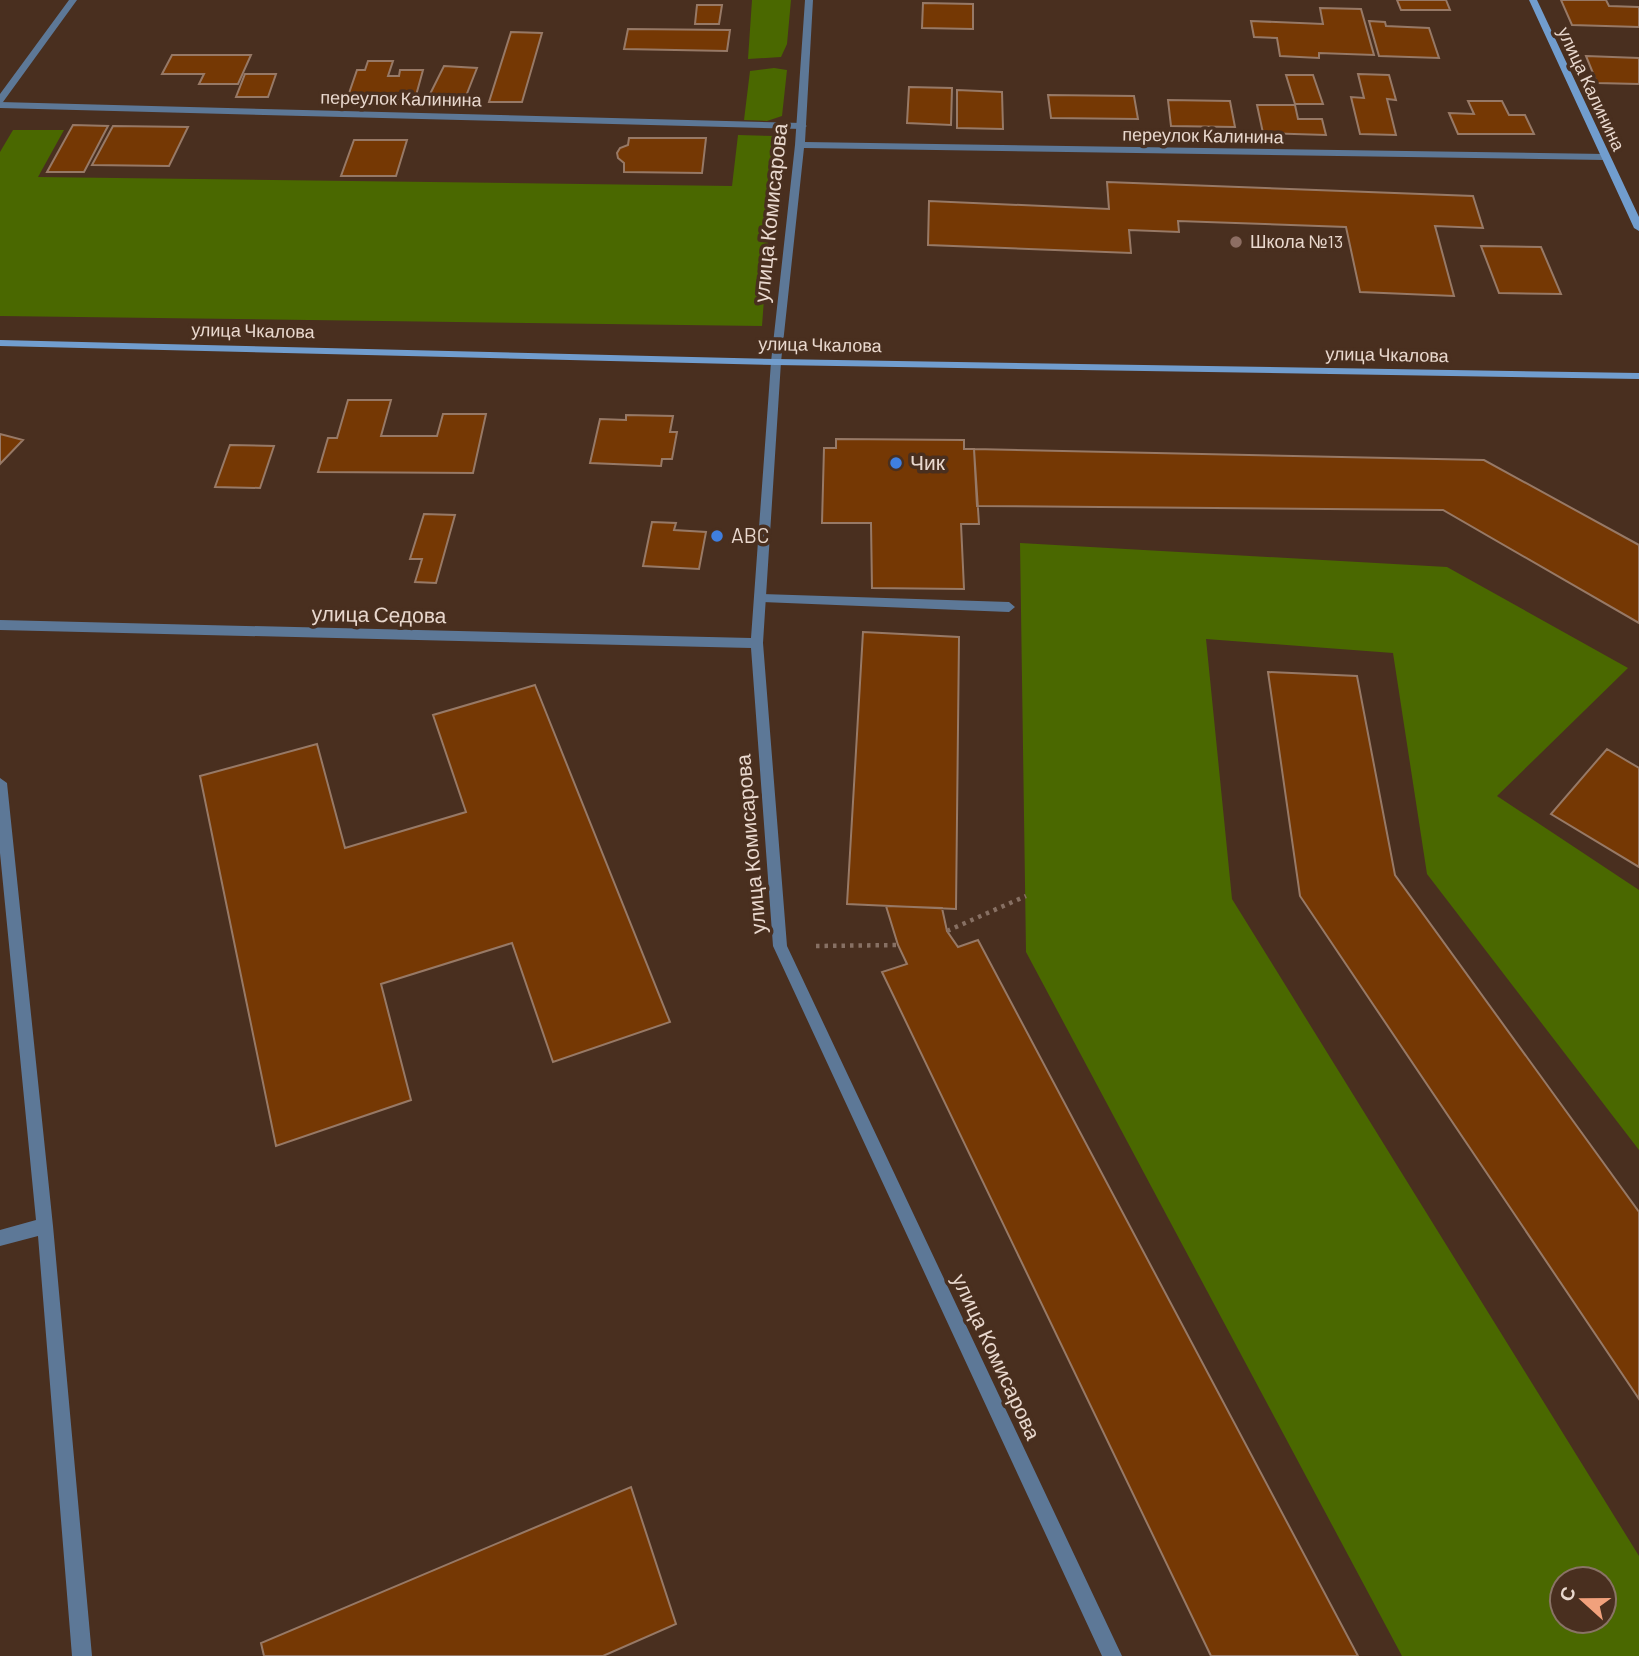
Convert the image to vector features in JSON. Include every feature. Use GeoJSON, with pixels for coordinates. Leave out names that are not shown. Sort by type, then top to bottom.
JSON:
{"type":"FeatureCollection","features":[{"type":"Feature","properties":{"kind":"main road","name":"улица Калинина"},"geometry":{"type":"LineString","coordinates":[[1533,0],[1639,228]]}},
{"type":"Feature","properties":{"kind":"main road","name":"улица Чкалова"},"geometry":{"type":"LineString","coordinates":[[0,343],[776,362],[1639,376]]}},
{"type":"Feature","properties":{"kind":"street"},"geometry":{"type":"LineString","coordinates":[[0,102],[73,0]]}},
{"type":"Feature","properties":{"kind":"street","name":"улица Комисарова"},"geometry":{"type":"LineString","coordinates":[[809,0],[802,126],[776,362],[757,643],[780,946],[1112,1656]]}},
{"type":"Feature","properties":{"kind":"street","name":"переулок Калинина"},"geometry":{"type":"LineString","coordinates":[[0,102],[802,126]]}},
{"type":"Feature","properties":{"kind":"street","name":"переулок Калинина"},"geometry":{"type":"LineString","coordinates":[[800,145],[1605,157]]}},
{"type":"Feature","properties":{"kind":"street"},"geometry":{"type":"LineString","coordinates":[[760,598],[1009,607]]}},
{"type":"Feature","properties":{"kind":"street","name":"улица Седова"},"geometry":{"type":"LineString","coordinates":[[0,625],[757,643]]}},
{"type":"Feature","properties":{"kind":"street"},"geometry":{"type":"LineString","coordinates":[[0,783],[45,1226],[82,1656]]}},
{"type":"Feature","properties":{"kind":"street"},"geometry":{"type":"LineString","coordinates":[[0,1238],[45,1226]]}},
{"type":"Feature","properties":{"kind":"path"},"geometry":{"type":"LineString","coordinates":[[947,930],[1026,896]]}},
{"type":"Feature","properties":{"kind":"path"},"geometry":{"type":"LineString","coordinates":[[780,946],[898,945]]}},
{"type":"Feature","properties":{"kind":"green space"},"geometry":{"type":"Polygon","coordinates":[[[752,0],[791,0],[787,44],[781,57],[748,59],[752,0]]]}},
{"type":"Feature","properties":{"kind":"green space"},"geometry":{"type":"Polygon","coordinates":[[[774,68],[787,70],[782,116],[767,121],[744,120],[750,71],[774,68]]]}},
{"type":"Feature","properties":{"kind":"green space"},"geometry":{"type":"Polygon","coordinates":[[[13,130],[64,130],[38,177],[732,186],[738,135],[776,136],[762,326],[0,316],[0,152],[13,130]]]}},
{"type":"Feature","properties":{"kind":"green space"},"geometry":{"type":"Polygon","coordinates":[[[1020,543],[1447,567],[1628,668],[1497,796],[1639,890],[1639,1150],[1427,874],[1393,653],[1206,639],[1232,899],[1639,1556],[1639,1656],[1402,1656],[1026,952],[1020,543]]]}},
{"type":"Feature","properties":{"kind":"building"},"geometry":{"type":"Polygon","coordinates":[[[1397,0],[1446,0],[1450,10],[1401,10],[1397,0]]]}},
{"type":"Feature","properties":{"kind":"building"},"geometry":{"type":"Polygon","coordinates":[[[1561,0],[1606,0],[1609,6],[1639,7],[1639,27],[1572,25],[1561,0]]]}},
{"type":"Feature","properties":{"kind":"building"},"geometry":{"type":"Polygon","coordinates":[[[923,3],[973,4],[973,29],[922,28],[923,3]]]}},
{"type":"Feature","properties":{"kind":"building"},"geometry":{"type":"Polygon","coordinates":[[[697,5],[722,5],[719,24],[695,24],[697,5]]]}},
{"type":"Feature","properties":{"kind":"building"},"geometry":{"type":"Polygon","coordinates":[[[1320,8],[1361,9],[1374,55],[1319,53],[1319,58],[1280,56],[1277,38],[1254,37],[1251,21],[1323,24],[1320,8]]]}},
{"type":"Feature","properties":{"kind":"building"},"geometry":{"type":"Polygon","coordinates":[[[1369,21],[1385,22],[1386,26],[1429,28],[1439,58],[1379,56],[1369,21]]]}},
{"type":"Feature","properties":{"kind":"building"},"geometry":{"type":"Polygon","coordinates":[[[628,29],[730,30],[727,51],[624,49],[628,29]]]}},
{"type":"Feature","properties":{"kind":"building"},"geometry":{"type":"Polygon","coordinates":[[[511,32],[542,33],[522,102],[489,102],[511,32]]]}},
{"type":"Feature","properties":{"kind":"building"},"geometry":{"type":"Polygon","coordinates":[[[172,55],[251,55],[238,84],[199,84],[204,74],[162,74],[172,55]]]}},
{"type":"Feature","properties":{"kind":"building"},"geometry":{"type":"Polygon","coordinates":[[[1586,56],[1639,58],[1639,84],[1597,83],[1586,56]]]}},
{"type":"Feature","properties":{"kind":"building"},"geometry":{"type":"Polygon","coordinates":[[[368,61],[393,61],[388,76],[399,76],[400,70],[423,70],[415,99],[347,99],[357,70],[365,70],[368,61]]]}},
{"type":"Feature","properties":{"kind":"building"},"geometry":{"type":"Polygon","coordinates":[[[444,66],[477,68],[466,96],[430,94],[444,66]]]}},
{"type":"Feature","properties":{"kind":"building"},"geometry":{"type":"Polygon","coordinates":[[[245,74],[276,74],[268,97],[236,97],[245,74]]]}},
{"type":"Feature","properties":{"kind":"building"},"geometry":{"type":"Polygon","coordinates":[[[1358,74],[1389,75],[1396,100],[1387,99],[1396,135],[1360,134],[1351,97],[1364,98],[1358,74]]]}},
{"type":"Feature","properties":{"kind":"building"},"geometry":{"type":"Polygon","coordinates":[[[1286,75],[1313,75],[1323,104],[1295,104],[1286,75]]]}},
{"type":"Feature","properties":{"kind":"building"},"geometry":{"type":"Polygon","coordinates":[[[909,87],[952,88],[951,125],[907,123],[909,87]]]}},
{"type":"Feature","properties":{"kind":"building"},"geometry":{"type":"Polygon","coordinates":[[[957,90],[1002,92],[1003,129],[957,128],[957,90]]]}},
{"type":"Feature","properties":{"kind":"building"},"geometry":{"type":"Polygon","coordinates":[[[1048,95],[1134,96],[1138,119],[1051,118],[1048,95]]]}},
{"type":"Feature","properties":{"kind":"building"},"geometry":{"type":"Polygon","coordinates":[[[1168,100],[1230,101],[1235,127],[1171,126],[1168,100]]]}},
{"type":"Feature","properties":{"kind":"building"},"geometry":{"type":"Polygon","coordinates":[[[1468,101],[1502,101],[1509,115],[1525,115],[1534,134],[1458,134],[1449,113],[1474,114],[1468,101]]]}},
{"type":"Feature","properties":{"kind":"building"},"geometry":{"type":"Polygon","coordinates":[[[1257,105],[1295,105],[1298,119],[1322,119],[1326,135],[1263,133],[1257,105]]]}},
{"type":"Feature","properties":{"kind":"building"},"geometry":{"type":"Polygon","coordinates":[[[73,125],[108,126],[84,172],[47,172],[73,125]]]}},
{"type":"Feature","properties":{"kind":"building"},"geometry":{"type":"Polygon","coordinates":[[[113,126],[188,127],[169,166],[92,165],[113,126]]]}},
{"type":"Feature","properties":{"kind":"building"},"geometry":{"type":"Polygon","coordinates":[[[629,138],[706,138],[702,173],[624,172],[624,163],[617,153],[620,148],[628,145],[629,138]]]}},
{"type":"Feature","properties":{"kind":"building"},"geometry":{"type":"Polygon","coordinates":[[[354,140],[407,140],[396,176],[341,176],[354,140]]]}},
{"type":"Feature","properties":{"kind":"building"},"geometry":{"type":"Polygon","coordinates":[[[1107,182],[1473,196],[1483,228],[1435,226],[1454,296],[1360,292],[1346,227],[1178,221],[1179,232],[1129,230],[1131,253],[928,245],[929,201],[1109,209],[1107,182]]]}},
{"type":"Feature","properties":{"kind":"building"},"geometry":{"type":"Polygon","coordinates":[[[1481,246],[1541,247],[1561,294],[1499,293],[1481,246]]]}},
{"type":"Feature","properties":{"kind":"building"},"geometry":{"type":"Polygon","coordinates":[[[348,400],[391,400],[381,436],[437,436],[443,414],[486,414],[473,473],[318,472],[328,438],[337,438],[348,400]]]}},
{"type":"Feature","properties":{"kind":"building"},"geometry":{"type":"Polygon","coordinates":[[[626,415],[673,416],[670,432],[677,432],[672,459],[662,459],[661,466],[590,463],[600,419],[626,420],[626,415]]]}},
{"type":"Feature","properties":{"kind":"building"},"geometry":{"type":"Polygon","coordinates":[[[0,434],[23,440],[0,464],[0,434]]]}},
{"type":"Feature","properties":{"kind":"building"},"geometry":{"type":"Polygon","coordinates":[[[836,439],[964,440],[964,449],[974,449],[979,524],[961,524],[964,589],[872,588],[871,523],[822,523],[824,448],[836,448],[836,439]]]}},
{"type":"Feature","properties":{"kind":"building"},"geometry":{"type":"Polygon","coordinates":[[[230,445],[274,446],[260,488],[215,487],[230,445]]]}},
{"type":"Feature","properties":{"kind":"building"},"geometry":{"type":"Polygon","coordinates":[[[974,449],[1484,460],[1639,545],[1639,623],[1443,510],[977,506],[974,449]]]}},
{"type":"Feature","properties":{"kind":"building"},"geometry":{"type":"Polygon","coordinates":[[[424,514],[455,515],[436,583],[415,582],[422,559],[410,559],[424,514]]]}},
{"type":"Feature","properties":{"kind":"building"},"geometry":{"type":"Polygon","coordinates":[[[652,522],[676,523],[674,530],[706,532],[699,569],[643,566],[652,522]]]}},
{"type":"Feature","properties":{"kind":"building"},"geometry":{"type":"Polygon","coordinates":[[[863,632],[959,637],[956,909],[847,904],[863,632]]]}},
{"type":"Feature","properties":{"kind":"building"},"geometry":{"type":"Polygon","coordinates":[[[1268,672],[1357,676],[1395,875],[1639,1212],[1639,1399],[1300,896],[1268,672]]]}},
{"type":"Feature","properties":{"kind":"building"},"geometry":{"type":"Polygon","coordinates":[[[535,685],[670,1022],[553,1062],[512,943],[381,984],[411,1100],[276,1146],[200,776],[317,744],[345,848],[466,812],[433,715],[535,685]]]}},
{"type":"Feature","properties":{"kind":"building"},"geometry":{"type":"Polygon","coordinates":[[[1607,749],[1639,768],[1639,867],[1551,814],[1607,749]]]}},
{"type":"Feature","properties":{"kind":"building"},"geometry":{"type":"Polygon","coordinates":[[[886,906],[942,908],[947,931],[958,947],[978,940],[1358,1656],[1211,1656],[882,972],[907,964],[886,906]]]}},
{"type":"Feature","properties":{"kind":"building"},"geometry":{"type":"Polygon","coordinates":[[[631,1487],[676,1624],[603,1656],[264,1656],[261,1643],[631,1487]]]}},
{"type":"Feature","properties":{"kind":"place","name":"Школа №13"},"geometry":{"type":"Point","coordinates":[1236,242]}},
{"type":"Feature","properties":{"kind":"place","name":"Чик"},"geometry":{"type":"Point","coordinates":[896,463]}},
{"type":"Feature","properties":{"kind":"place","name":"ABC"},"geometry":{"type":"Point","coordinates":[717,536]}}]}
